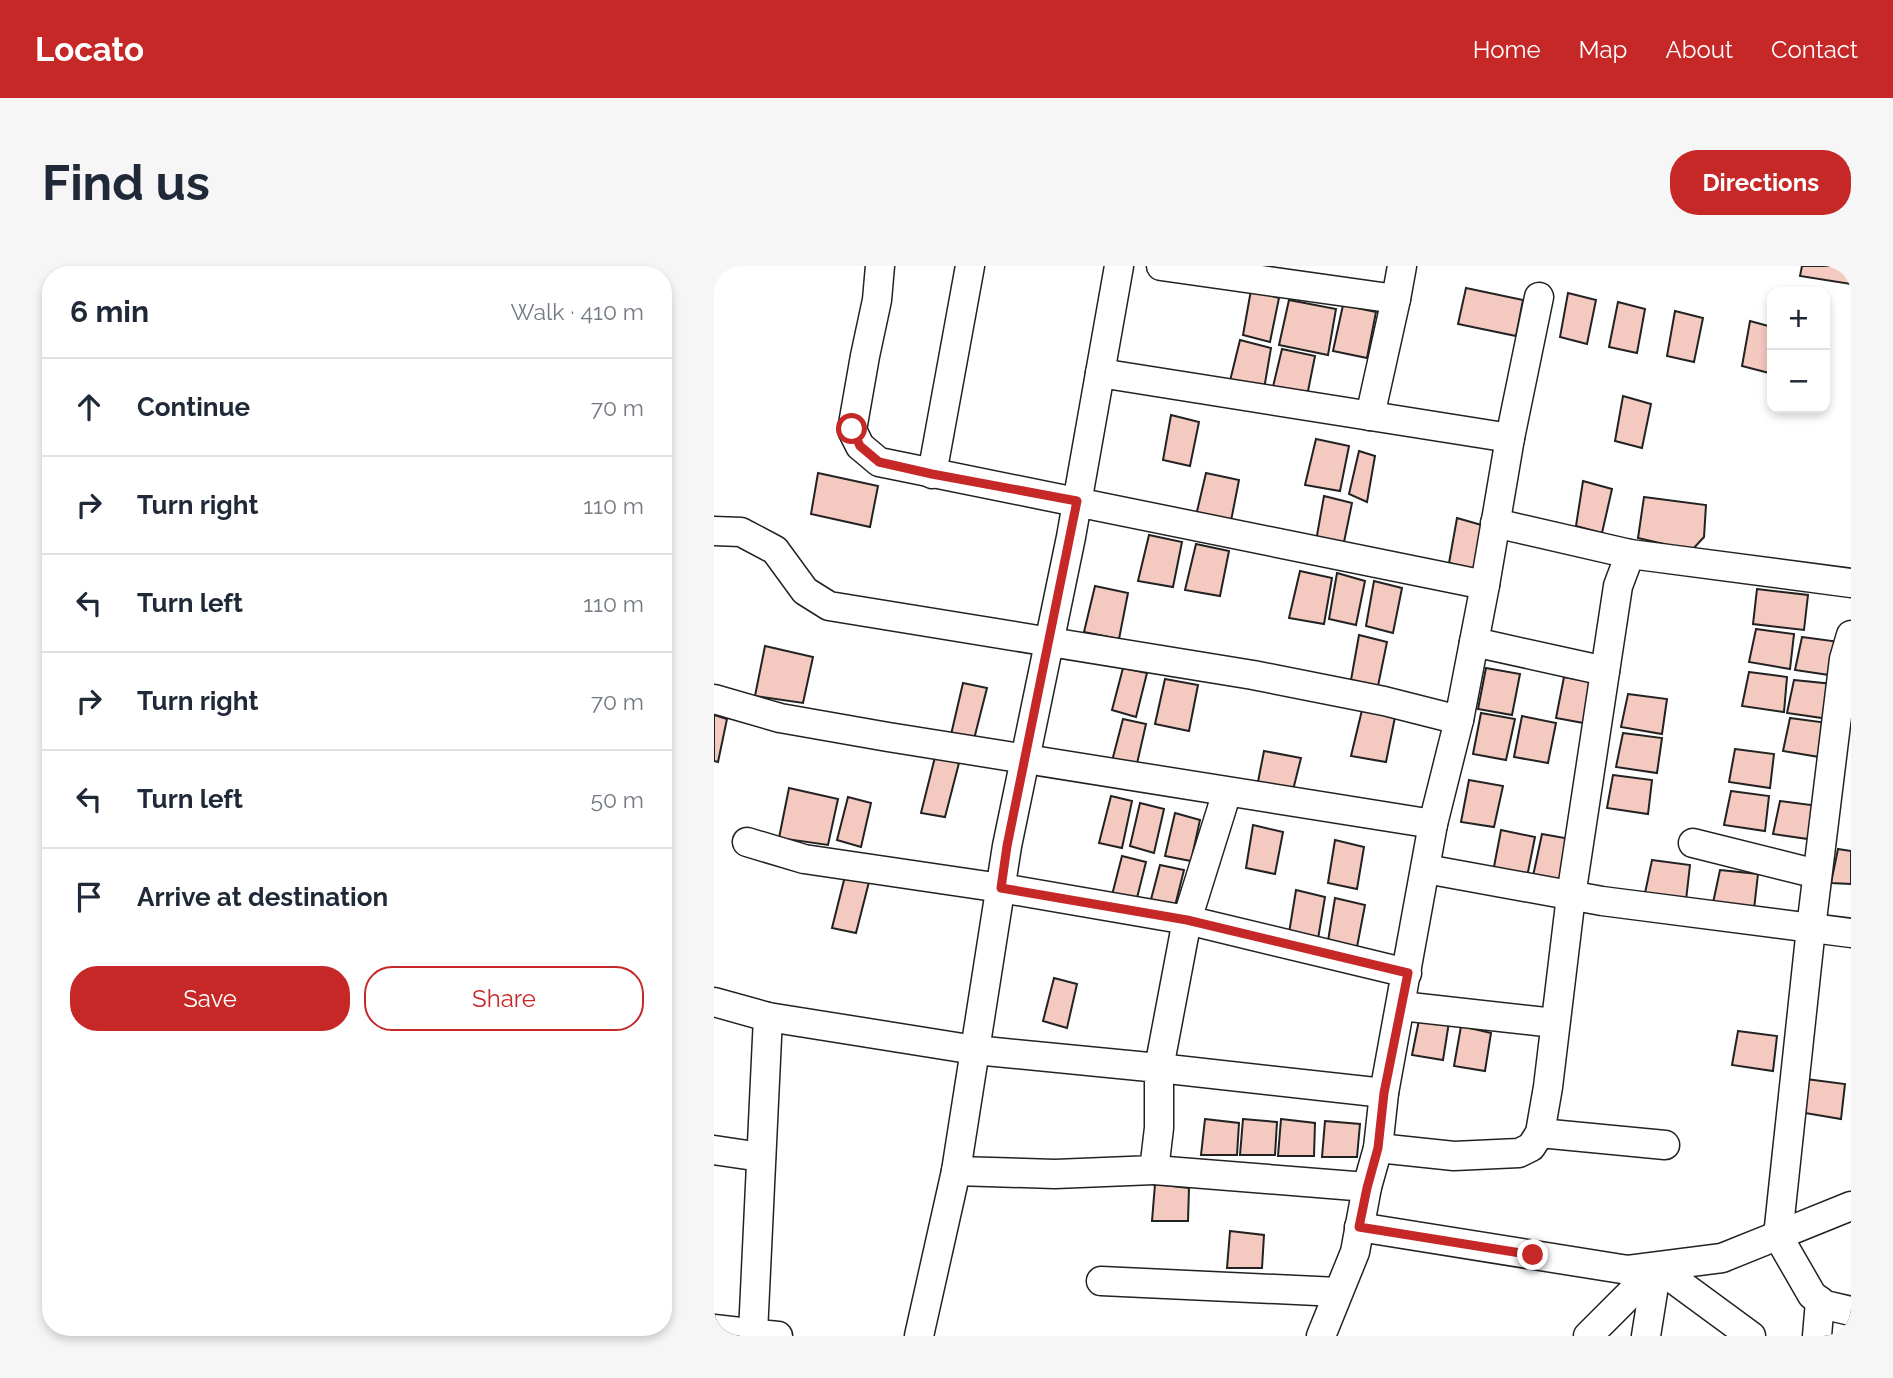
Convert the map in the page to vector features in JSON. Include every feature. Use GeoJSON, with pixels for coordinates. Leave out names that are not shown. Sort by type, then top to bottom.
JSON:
{"type":"FeatureCollection","features":[{"type":"Feature","properties":{"kind":"street"},"geometry":{"type":"LineString","coordinates":[[880,266],[877,300],[852,429],[860,446],[879,462],[1485,585]]}},
{"type":"Feature","properties":{"kind":"street"},"geometry":{"type":"LineString","coordinates":[[932,474],[970,266]]}},
{"type":"Feature","properties":{"kind":"street"},"geometry":{"type":"LineString","coordinates":[[919,1336],[957,1171],[1007,846],[1077,501],[1119,266]]}},
{"type":"Feature","properties":{"kind":"street"},"geometry":{"type":"LineString","coordinates":[[1161,266],[1396,299]]}},
{"type":"Feature","properties":{"kind":"street"},"geometry":{"type":"LineString","coordinates":[[1370,416],[1402,266]]}},
{"type":"Feature","properties":{"kind":"street"},"geometry":{"type":"LineString","coordinates":[[1321,1336],[1354,1252],[1378,1148],[1384,1093],[1408,973],[1433,824],[1474,642],[1510,438],[1539,297]]}},
{"type":"Feature","properties":{"kind":"street"},"geometry":{"type":"LineString","coordinates":[[1100,373],[1510,438]]}},
{"type":"Feature","properties":{"kind":"street"},"geometry":{"type":"LineString","coordinates":[[1495,523],[1630,554],[1851,583]]}},
{"type":"Feature","properties":{"kind":"street"},"geometry":{"type":"LineString","coordinates":[[714,531],[741,532],[775,550],[805,591],[829,606],[1253,675],[1384,701],[1458,720]]}},
{"type":"Feature","properties":{"kind":"street"},"geometry":{"type":"LineString","coordinates":[[1378,1148],[1454,1156],[1519,1153],[1531,1147],[1540,1133],[1618,586],[1630,554]]}},
{"type":"Feature","properties":{"kind":"street"},"geometry":{"type":"LineString","coordinates":[[1851,635],[1844,659],[1777,1236],[1812,1295],[1825,1305],[1851,1311]]}},
{"type":"Feature","properties":{"kind":"street"},"geometry":{"type":"LineString","coordinates":[[1474,642],[1605,671]]}},
{"type":"Feature","properties":{"kind":"street"},"geometry":{"type":"LineString","coordinates":[[714,699],[780,718],[1025,760],[1433,824]]}},
{"type":"Feature","properties":{"kind":"street"},"geometry":{"type":"LineString","coordinates":[[1154,1170],[1159,1128],[1159,1068],[1187,920],[1227,792]]}},
{"type":"Feature","properties":{"kind":"street"},"geometry":{"type":"LineString","coordinates":[[747,842],[804,859],[1001,888],[1187,920],[1408,973]]}},
{"type":"Feature","properties":{"kind":"street"},"geometry":{"type":"LineString","coordinates":[[1693,843],[1818,873]]}},
{"type":"Feature","properties":{"kind":"street"},"geometry":{"type":"LineString","coordinates":[[1426,869],[1602,901],[1851,933]]}},
{"type":"Feature","properties":{"kind":"street"},"geometry":{"type":"LineString","coordinates":[[714,1002],[768,1017],[975,1050],[1384,1093]]}},
{"type":"Feature","properties":{"kind":"street"},"geometry":{"type":"LineString","coordinates":[[1401,1006],[1555,1023]]}},
{"type":"Feature","properties":{"kind":"street"},"geometry":{"type":"LineString","coordinates":[[714,1329],[765,1335],[761,1157],[768,1017]]}},
{"type":"Feature","properties":{"kind":"street"},"geometry":{"type":"LineString","coordinates":[[1540,1133],[1665,1145]]}},
{"type":"Feature","properties":{"kind":"street"},"geometry":{"type":"LineString","coordinates":[[714,1150],[761,1157]]}},
{"type":"Feature","properties":{"kind":"street"},"geometry":{"type":"LineString","coordinates":[[957,1171],[1055,1174],[1154,1170],[1367,1188]]}},
{"type":"Feature","properties":{"kind":"street"},"geometry":{"type":"LineString","coordinates":[[1359,1227],[1629,1270],[1722,1258],[1851,1206]]}},
{"type":"Feature","properties":{"kind":"street"},"geometry":{"type":"LineString","coordinates":[[1588,1336],[1657,1267]]}},
{"type":"Feature","properties":{"kind":"street"},"geometry":{"type":"LineString","coordinates":[[1646,1336],[1657,1267]]}},
{"type":"Feature","properties":{"kind":"street"},"geometry":{"type":"LineString","coordinates":[[1657,1267],[1751,1336]]}},
{"type":"Feature","properties":{"kind":"street"},"geometry":{"type":"LineString","coordinates":[[1101,1281],[1338,1292]]}},
{"type":"Feature","properties":{"kind":"street"},"geometry":{"type":"LineString","coordinates":[[1816,1336],[1820,1301]]}},
{"type":"Feature","properties":{"kind":"building"},"geometry":{"type":"Polygon","coordinates":[[[1802,266],[1851,266],[1851,284],[1800,276],[1802,266]]]}},
{"type":"Feature","properties":{"kind":"building"},"geometry":{"type":"Polygon","coordinates":[[[1466,288],[1523,300],[1516,336],[1458,324],[1466,288]]]}},
{"type":"Feature","properties":{"kind":"building"},"geometry":{"type":"Polygon","coordinates":[[[1251,290],[1279,298],[1270,342],[1243,335],[1251,290]]]}},
{"type":"Feature","properties":{"kind":"building"},"geometry":{"type":"Polygon","coordinates":[[[1568,293],[1596,300],[1587,344],[1560,337],[1568,293]]]}},
{"type":"Feature","properties":{"kind":"building"},"geometry":{"type":"Polygon","coordinates":[[[1289,300],[1336,309],[1328,355],[1279,345],[1289,300]]]}},
{"type":"Feature","properties":{"kind":"building"},"geometry":{"type":"Polygon","coordinates":[[[1618,302],[1645,309],[1637,353],[1609,347],[1618,302]]]}},
{"type":"Feature","properties":{"kind":"building"},"geometry":{"type":"Polygon","coordinates":[[[1343,305],[1376,312],[1367,358],[1333,351],[1343,305]]]}},
{"type":"Feature","properties":{"kind":"building"},"geometry":{"type":"Polygon","coordinates":[[[1675,311],[1703,318],[1694,362],[1667,356],[1675,311]]]}},
{"type":"Feature","properties":{"kind":"building"},"geometry":{"type":"Polygon","coordinates":[[[1750,321],[1767,326],[1767,372],[1742,366],[1750,321]]]}},
{"type":"Feature","properties":{"kind":"building"},"geometry":{"type":"Polygon","coordinates":[[[1240,340],[1271,348],[1263,395],[1228,389],[1240,340]]]}},
{"type":"Feature","properties":{"kind":"building"},"geometry":{"type":"Polygon","coordinates":[[[1282,349],[1315,356],[1306,401],[1271,395],[1282,349]]]}},
{"type":"Feature","properties":{"kind":"building"},"geometry":{"type":"Polygon","coordinates":[[[1623,396],[1651,404],[1642,448],[1615,441],[1623,396]]]}},
{"type":"Feature","properties":{"kind":"building"},"geometry":{"type":"Polygon","coordinates":[[[1171,415],[1199,422],[1190,466],[1163,460],[1171,415]]]}},
{"type":"Feature","properties":{"kind":"building"},"geometry":{"type":"Polygon","coordinates":[[[1316,439],[1349,446],[1340,491],[1305,485],[1316,439]]]}},
{"type":"Feature","properties":{"kind":"building"},"geometry":{"type":"Polygon","coordinates":[[[1359,451],[1375,456],[1367,502],[1349,494],[1359,451]]]}},
{"type":"Feature","properties":{"kind":"building"},"geometry":{"type":"Polygon","coordinates":[[[818,473],[878,486],[870,527],[811,514],[818,473]]]}},
{"type":"Feature","properties":{"kind":"building"},"geometry":{"type":"Polygon","coordinates":[[[1206,473],[1239,480],[1230,526],[1195,520],[1206,473]]]}},
{"type":"Feature","properties":{"kind":"building"},"geometry":{"type":"Polygon","coordinates":[[[1583,481],[1612,489],[1602,533],[1576,526],[1583,481]]]}},
{"type":"Feature","properties":{"kind":"building"},"geometry":{"type":"Polygon","coordinates":[[[1324,496],[1352,503],[1343,547],[1316,541],[1324,496]]]}},
{"type":"Feature","properties":{"kind":"building"},"geometry":{"type":"Polygon","coordinates":[[[1644,497],[1706,505],[1704,537],[1693,549],[1638,538],[1644,497]]]}},
{"type":"Feature","properties":{"kind":"building"},"geometry":{"type":"Polygon","coordinates":[[[1457,518],[1485,526],[1476,570],[1449,563],[1457,518]]]}},
{"type":"Feature","properties":{"kind":"building"},"geometry":{"type":"Polygon","coordinates":[[[1149,535],[1182,542],[1173,587],[1138,581],[1149,535]]]}},
{"type":"Feature","properties":{"kind":"building"},"geometry":{"type":"Polygon","coordinates":[[[1196,544],[1229,551],[1220,596],[1185,590],[1196,544]]]}},
{"type":"Feature","properties":{"kind":"building"},"geometry":{"type":"Polygon","coordinates":[[[1300,571],[1332,578],[1324,624],[1289,618],[1300,571]]]}},
{"type":"Feature","properties":{"kind":"building"},"geometry":{"type":"Polygon","coordinates":[[[1337,573],[1365,581],[1356,625],[1329,619],[1337,573]]]}},
{"type":"Feature","properties":{"kind":"building"},"geometry":{"type":"Polygon","coordinates":[[[1374,581],[1402,588],[1393,633],[1366,626],[1374,581]]]}},
{"type":"Feature","properties":{"kind":"building"},"geometry":{"type":"Polygon","coordinates":[[[1095,586],[1128,593],[1119,639],[1084,632],[1095,586]]]}},
{"type":"Feature","properties":{"kind":"building"},"geometry":{"type":"Polygon","coordinates":[[[1757,589],[1808,595],[1804,630],[1753,624],[1757,589]]]}},
{"type":"Feature","properties":{"kind":"building"},"geometry":{"type":"Polygon","coordinates":[[[1756,629],[1794,634],[1790,669],[1749,662],[1756,629]]]}},
{"type":"Feature","properties":{"kind":"building"},"geometry":{"type":"Polygon","coordinates":[[[1359,635],[1387,642],[1378,686],[1351,680],[1359,635]]]}},
{"type":"Feature","properties":{"kind":"building"},"geometry":{"type":"Polygon","coordinates":[[[1802,637],[1840,642],[1836,676],[1795,670],[1802,637]]]}},
{"type":"Feature","properties":{"kind":"building"},"geometry":{"type":"Polygon","coordinates":[[[765,646],[813,657],[803,703],[755,696],[765,646]]]}},
{"type":"Feature","properties":{"kind":"building"},"geometry":{"type":"Polygon","coordinates":[[[1123,668],[1147,673],[1136,717],[1112,710],[1123,668]]]}},
{"type":"Feature","properties":{"kind":"building"},"geometry":{"type":"Polygon","coordinates":[[[1486,668],[1520,674],[1512,715],[1478,709],[1486,668]]]}},
{"type":"Feature","properties":{"kind":"building"},"geometry":{"type":"Polygon","coordinates":[[[1749,672],[1787,677],[1784,712],[1742,706],[1749,672]]]}},
{"type":"Feature","properties":{"kind":"building"},"geometry":{"type":"Polygon","coordinates":[[[1564,677],[1598,683],[1589,724],[1556,718],[1564,677]]]}},
{"type":"Feature","properties":{"kind":"building"},"geometry":{"type":"Polygon","coordinates":[[[1165,679],[1198,685],[1189,731],[1155,724],[1165,679]]]}},
{"type":"Feature","properties":{"kind":"building"},"geometry":{"type":"Polygon","coordinates":[[[1794,680],[1833,684],[1829,719],[1787,713],[1794,680]]]}},
{"type":"Feature","properties":{"kind":"building"},"geometry":{"type":"Polygon","coordinates":[[[963,683],[987,688],[973,743],[950,739],[963,683]]]}},
{"type":"Feature","properties":{"kind":"building"},"geometry":{"type":"Polygon","coordinates":[[[1628,694],[1667,699],[1662,734],[1621,727],[1628,694]]]}},
{"type":"Feature","properties":{"kind":"building"},"geometry":{"type":"Polygon","coordinates":[[[1362,710],[1395,717],[1386,762],[1351,756],[1362,710]]]}},
{"type":"Feature","properties":{"kind":"building"},"geometry":{"type":"Polygon","coordinates":[[[1481,713],[1515,719],[1506,760],[1473,754],[1481,713]]]}},
{"type":"Feature","properties":{"kind":"building"},"geometry":{"type":"Polygon","coordinates":[[[714,715],[727,719],[718,762],[714,761],[714,715]]]}},
{"type":"Feature","properties":{"kind":"building"},"geometry":{"type":"Polygon","coordinates":[[[1522,716],[1556,723],[1548,763],[1514,757],[1522,716]]]}},
{"type":"Feature","properties":{"kind":"building"},"geometry":{"type":"Polygon","coordinates":[[[1790,718],[1828,723],[1825,758],[1783,751],[1790,718]]]}},
{"type":"Feature","properties":{"kind":"building"},"geometry":{"type":"Polygon","coordinates":[[[1123,719],[1146,724],[1136,768],[1112,761],[1123,719]]]}},
{"type":"Feature","properties":{"kind":"building"},"geometry":{"type":"Polygon","coordinates":[[[1623,733],[1662,738],[1657,773],[1616,767],[1623,733]]]}},
{"type":"Feature","properties":{"kind":"building"},"geometry":{"type":"Polygon","coordinates":[[[1735,749],[1774,754],[1770,788],[1729,782],[1735,749]]]}},
{"type":"Feature","properties":{"kind":"building"},"geometry":{"type":"Polygon","coordinates":[[[1264,751],[1301,758],[1291,798],[1256,792],[1264,751]]]}},
{"type":"Feature","properties":{"kind":"building"},"geometry":{"type":"Polygon","coordinates":[[[935,757],[959,763],[945,817],[921,813],[935,757]]]}},
{"type":"Feature","properties":{"kind":"building"},"geometry":{"type":"Polygon","coordinates":[[[1613,775],[1652,780],[1648,814],[1607,808],[1613,775]]]}},
{"type":"Feature","properties":{"kind":"building"},"geometry":{"type":"Polygon","coordinates":[[[1469,780],[1503,786],[1494,827],[1461,822],[1469,780]]]}},
{"type":"Feature","properties":{"kind":"building"},"geometry":{"type":"Polygon","coordinates":[[[789,788],[838,799],[828,845],[779,838],[789,788]]]}},
{"type":"Feature","properties":{"kind":"building"},"geometry":{"type":"Polygon","coordinates":[[[1731,791],[1769,796],[1765,831],[1724,825],[1731,791]]]}},
{"type":"Feature","properties":{"kind":"building"},"geometry":{"type":"Polygon","coordinates":[[[1111,796],[1132,801],[1122,848],[1099,843],[1111,796]]]}},
{"type":"Feature","properties":{"kind":"building"},"geometry":{"type":"Polygon","coordinates":[[[848,797],[871,803],[861,847],[837,840],[848,797]]]}},
{"type":"Feature","properties":{"kind":"building"},"geometry":{"type":"Polygon","coordinates":[[[1780,801],[1819,806],[1815,840],[1773,834],[1780,801]]]}},
{"type":"Feature","properties":{"kind":"building"},"geometry":{"type":"Polygon","coordinates":[[[1140,803],[1164,809],[1154,853],[1130,846],[1140,803]]]}},
{"type":"Feature","properties":{"kind":"building"},"geometry":{"type":"Polygon","coordinates":[[[1175,813],[1200,820],[1191,861],[1165,856],[1175,813]]]}},
{"type":"Feature","properties":{"kind":"building"},"geometry":{"type":"Polygon","coordinates":[[[1253,825],[1283,832],[1275,874],[1246,868],[1253,825]]]}},
{"type":"Feature","properties":{"kind":"building"},"geometry":{"type":"Polygon","coordinates":[[[1501,830],[1535,837],[1527,877],[1493,872],[1501,830]]]}},
{"type":"Feature","properties":{"kind":"building"},"geometry":{"type":"Polygon","coordinates":[[[1542,834],[1576,840],[1567,881],[1533,876],[1542,834]]]}},
{"type":"Feature","properties":{"kind":"building"},"geometry":{"type":"Polygon","coordinates":[[[1335,840],[1364,847],[1357,889],[1328,883],[1335,840]]]}},
{"type":"Feature","properties":{"kind":"building"},"geometry":{"type":"Polygon","coordinates":[[[1838,849],[1851,851],[1851,884],[1831,883],[1838,849]]]}},
{"type":"Feature","properties":{"kind":"building"},"geometry":{"type":"Polygon","coordinates":[[[1122,856],[1146,862],[1135,906],[1111,899],[1122,856]]]}},
{"type":"Feature","properties":{"kind":"building"},"geometry":{"type":"Polygon","coordinates":[[[1652,860],[1690,865],[1686,900],[1645,893],[1652,860]]]}},
{"type":"Feature","properties":{"kind":"building"},"geometry":{"type":"Polygon","coordinates":[[[1160,865],[1184,870],[1173,914],[1149,907],[1160,865]]]}},
{"type":"Feature","properties":{"kind":"building"},"geometry":{"type":"Polygon","coordinates":[[[1720,870],[1758,874],[1754,909],[1713,903],[1720,870]]]}},
{"type":"Feature","properties":{"kind":"building"},"geometry":{"type":"Polygon","coordinates":[[[846,872],[870,878],[856,933],[832,928],[846,872]]]}},
{"type":"Feature","properties":{"kind":"building"},"geometry":{"type":"Polygon","coordinates":[[[1296,890],[1325,897],[1318,939],[1289,933],[1296,890]]]}},
{"type":"Feature","properties":{"kind":"building"},"geometry":{"type":"Polygon","coordinates":[[[1335,898],[1365,905],[1357,947],[1328,941],[1335,898]]]}},
{"type":"Feature","properties":{"kind":"building"},"geometry":{"type":"Polygon","coordinates":[[[1054,978],[1077,984],[1067,1028],[1043,1021],[1054,978]]]}},
{"type":"Feature","properties":{"kind":"building"},"geometry":{"type":"Polygon","coordinates":[[[1420,1015],[1449,1022],[1443,1060],[1412,1055],[1420,1015]]]}},
{"type":"Feature","properties":{"kind":"building"},"geometry":{"type":"Polygon","coordinates":[[[1461,1026],[1491,1033],[1485,1071],[1454,1066],[1461,1026]]]}},
{"type":"Feature","properties":{"kind":"building"},"geometry":{"type":"Polygon","coordinates":[[[1738,1031],[1777,1036],[1773,1071],[1732,1065],[1738,1031]]]}},
{"type":"Feature","properties":{"kind":"building"},"geometry":{"type":"Polygon","coordinates":[[[1806,1079],[1845,1084],[1841,1119],[1799,1112],[1806,1079]]]}},
{"type":"Feature","properties":{"kind":"building"},"geometry":{"type":"Polygon","coordinates":[[[1205,1119],[1239,1123],[1237,1155],[1201,1155],[1205,1119]]]}},
{"type":"Feature","properties":{"kind":"building"},"geometry":{"type":"Polygon","coordinates":[[[1243,1119],[1277,1122],[1275,1155],[1240,1155],[1243,1119]]]}},
{"type":"Feature","properties":{"kind":"building"},"geometry":{"type":"Polygon","coordinates":[[[1281,1119],[1315,1123],[1314,1156],[1278,1156],[1281,1119]]]}},
{"type":"Feature","properties":{"kind":"building"},"geometry":{"type":"Polygon","coordinates":[[[1325,1121],[1360,1124],[1357,1157],[1322,1157],[1325,1121]]]}},
{"type":"Feature","properties":{"kind":"building"},"geometry":{"type":"Polygon","coordinates":[[[1155,1184],[1189,1188],[1188,1221],[1152,1221],[1155,1184]]]}},
{"type":"Feature","properties":{"kind":"building"},"geometry":{"type":"Polygon","coordinates":[[[1230,1231],[1264,1235],[1262,1268],[1227,1268],[1230,1231]]]}},
{"type":"Feature","properties":{"kind":"route"},"geometry":{"type":"LineString","coordinates":[[852,429],[860,446],[879,462],[1077,501],[1007,846],[1001,888],[1187,920],[1408,973],[1384,1093],[1378,1148],[1359,1227],[1533,1255]]}}]}
